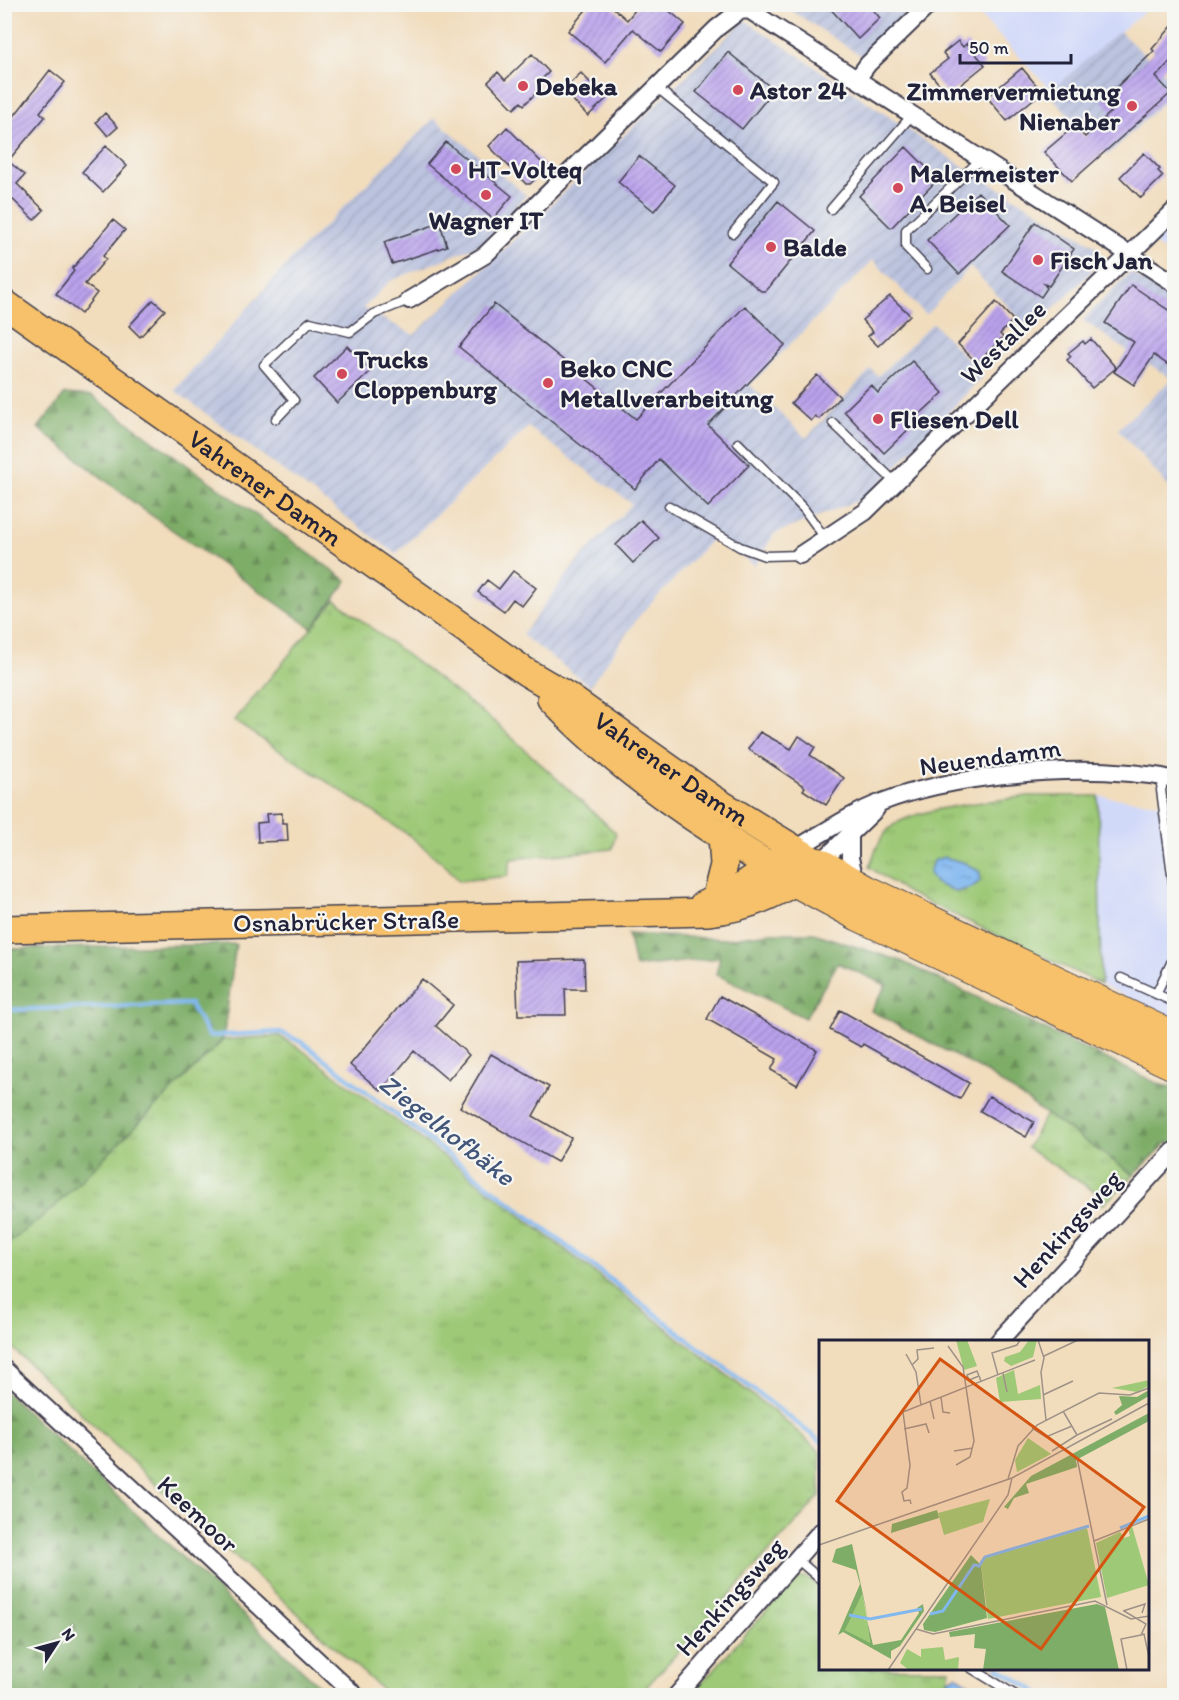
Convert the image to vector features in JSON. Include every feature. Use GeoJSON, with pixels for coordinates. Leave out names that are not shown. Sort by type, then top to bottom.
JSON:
{"type":"FeatureCollection","features":[{"type":"Feature","properties":{"kind":"highway"},"geometry":{"type":"LineString","coordinates":[[804,865],[856,885],[1174,1038]]}},
{"type":"Feature","properties":{"kind":"highway"},"geometry":{"type":"LineString","coordinates":[[804,865],[859,915],[1174,1064]]}},
{"type":"Feature","properties":{"kind":"main road","name":"Vahrener Damm"},"geometry":{"type":"LineString","coordinates":[[4,303],[526,672],[567,696],[714,799],[804,865]]}},
{"type":"Feature","properties":{"kind":"main road","name":"Vahrener Damm"},"geometry":{"type":"LineString","coordinates":[[526,672],[578,727],[613,758],[722,835],[770,866],[804,865]]}},
{"type":"Feature","properties":{"kind":"main road"},"geometry":{"type":"LineString","coordinates":[[715,900],[724,865],[722,835]]}},
{"type":"Feature","properties":{"kind":"main road","name":"Osnabrücker Straße"},"geometry":{"type":"LineString","coordinates":[[4,929],[708,912],[744,907],[804,865]]}},
{"type":"Feature","properties":{"kind":"main road","name":"Osnabrücker Straße"},"geometry":{"type":"LineString","coordinates":[[687,911],[741,887],[770,866]]}},
{"type":"Feature","properties":{"kind":"street"},"geometry":{"type":"LineString","coordinates":[[857,79],[868,64],[930,4]]}},
{"type":"Feature","properties":{"kind":"street"},"geometry":{"type":"LineString","coordinates":[[408,300],[485,255],[717,28],[739,11],[749,10],[1174,284]]}},
{"type":"Feature","properties":{"kind":"street","name":"Westallee"},"geometry":{"type":"LineString","coordinates":[[800,555],[866,512],[1174,211]]}},
{"type":"Feature","properties":{"kind":"street","name":"Neuendamm"},"geometry":{"type":"LineString","coordinates":[[804,865],[846,818],[884,801],[943,786],[1036,772],[1108,771],[1170,778]]}},
{"type":"Feature","properties":{"kind":"street","name":"Neuendamm"},"geometry":{"type":"LineString","coordinates":[[804,865],[850,834],[884,801]]}},
{"type":"Feature","properties":{"kind":"street"},"geometry":{"type":"LineString","coordinates":[[850,834],[850,858],[856,885]]}},
{"type":"Feature","properties":{"kind":"street","name":"Henkingsweg"},"geometry":{"type":"LineString","coordinates":[[999,1340],[1174,1151]]}},
{"type":"Feature","properties":{"kind":"street","name":"Keemoor"},"geometry":{"type":"LineString","coordinates":[[4,1369],[356,1695]]}},
{"type":"Feature","properties":{"kind":"street","name":"Henkingsweg"},"geometry":{"type":"LineString","coordinates":[[676,1695],[798,1560],[819,1533]]}},
{"type":"Feature","properties":{"kind":"lane"},"geometry":{"type":"LineString","coordinates":[[656,87],[774,182],[733,233]]}},
{"type":"Feature","properties":{"kind":"lane"},"geometry":{"type":"LineString","coordinates":[[831,209],[912,115]]}},
{"type":"Feature","properties":{"kind":"lane"},"geometry":{"type":"LineString","coordinates":[[927,269],[906,247],[906,230],[981,159]]}},
{"type":"Feature","properties":{"kind":"lane"},"geometry":{"type":"LineString","coordinates":[[276,419],[294,399],[264,365],[310,322],[350,332],[374,314],[408,300]]}},
{"type":"Feature","properties":{"kind":"lane"},"geometry":{"type":"LineString","coordinates":[[833,423],[896,483]]}},
{"type":"Feature","properties":{"kind":"lane"},"geometry":{"type":"LineString","coordinates":[[738,444],[804,508],[825,538]]}},
{"type":"Feature","properties":{"kind":"lane"},"geometry":{"type":"LineString","coordinates":[[669,506],[740,547],[765,556],[800,555]]}},
{"type":"Feature","properties":{"kind":"lane"},"geometry":{"type":"LineString","coordinates":[[1170,778],[1161,790],[1174,890]]}},
{"type":"Feature","properties":{"kind":"lane"},"geometry":{"type":"LineString","coordinates":[[1156,994],[1174,957]]}},
{"type":"Feature","properties":{"kind":"lane"},"geometry":{"type":"LineString","coordinates":[[1121,978],[1174,1002]]}},
{"type":"Feature","properties":{"kind":"lane"},"geometry":{"type":"LineString","coordinates":[[798,1560],[819,1578]]}},
{"type":"Feature","properties":{"kind":"lane"},"geometry":{"type":"LineString","coordinates":[[974,1670],[1017,1695]]}},
{"type":"Feature","properties":{"kind":"shaded area"},"geometry":{"type":"Polygon","coordinates":[[[783,5],[896,5],[907,16],[863,57],[783,5]]]}},
{"type":"Feature","properties":{"kind":"shaded area"},"geometry":{"type":"Polygon","coordinates":[[[970,5],[1152,5],[1051,90],[970,5]]]}},
{"type":"Feature","properties":{"kind":"shaded area"},"geometry":{"type":"Polygon","coordinates":[[[745,20],[961,165],[1095,246],[1099,253],[1092,271],[1031,330],[970,267],[926,315],[873,260],[750,385],[806,438],[871,369],[878,376],[933,323],[983,376],[867,497],[774,534],[755,565],[713,538],[639,616],[590,686],[522,635],[575,564],[632,504],[528,427],[396,554],[174,390],[297,253],[434,118],[526,195],[487,242],[390,281],[363,308],[414,335],[745,20]]]}},
{"type":"Feature","properties":{"kind":"shaded area"},"geometry":{"type":"Polygon","coordinates":[[[1119,31],[1174,82],[1174,92],[1108,155],[1048,93],[1119,31]]]}},
{"type":"Feature","properties":{"kind":"shaded area"},"geometry":{"type":"Polygon","coordinates":[[[1174,222],[1174,257],[1154,244],[1174,222]]]}},
{"type":"Feature","properties":{"kind":"shaded area"},"geometry":{"type":"Polygon","coordinates":[[[1130,272],[1174,301],[1174,493],[1118,429],[1172,379],[1149,364],[1134,386],[1113,372],[1127,351],[1083,320],[1130,272]]]}},
{"type":"Feature","properties":{"kind":"shaded area"},"geometry":{"type":"Polygon","coordinates":[[[1098,796],[1158,803],[1174,808],[1174,1020],[1101,984],[1098,796]]]}},
{"type":"Feature","properties":{"kind":"green space"},"geometry":{"type":"Polygon","coordinates":[[[65,394],[92,396],[347,581],[312,628],[141,508],[38,428],[65,394]]]}},
{"type":"Feature","properties":{"kind":"green space"},"geometry":{"type":"Polygon","coordinates":[[[335,600],[496,723],[616,833],[612,849],[511,859],[508,876],[459,881],[448,868],[409,835],[234,721],[335,600]]]}},
{"type":"Feature","properties":{"kind":"green space"},"geometry":{"type":"Polygon","coordinates":[[[1028,796],[1098,796],[1101,984],[908,893],[869,867],[883,836],[902,820],[936,810],[1028,796]]]}},
{"type":"Feature","properties":{"kind":"green space"},"geometry":{"type":"Polygon","coordinates":[[[768,933],[813,933],[901,961],[1161,1085],[1174,1087],[1174,1150],[1168,1142],[1134,1175],[984,1071],[871,1011],[886,985],[838,963],[805,1018],[716,974],[720,958],[635,967],[628,934],[725,939],[768,933]]]}},
{"type":"Feature","properties":{"kind":"green space"},"geometry":{"type":"Polygon","coordinates":[[[236,944],[223,1040],[52,1209],[5,1246],[5,949],[236,944]]]}},
{"type":"Feature","properties":{"kind":"green space"},"geometry":{"type":"Polygon","coordinates":[[[279,1036],[302,1050],[470,1176],[782,1418],[819,1451],[819,1497],[639,1695],[388,1695],[181,1508],[5,1341],[5,1246],[52,1209],[223,1040],[279,1036]]]}},
{"type":"Feature","properties":{"kind":"green space"},"geometry":{"type":"Polygon","coordinates":[[[1046,1114],[1134,1175],[1103,1205],[1099,1194],[1027,1148],[1046,1114]]]}},
{"type":"Feature","properties":{"kind":"green space"},"geometry":{"type":"Polygon","coordinates":[[[4,1390],[329,1695],[5,1695],[4,1390]]]}},
{"type":"Feature","properties":{"kind":"green space"},"geometry":{"type":"Polygon","coordinates":[[[805,1577],[819,1586],[819,1670],[950,1670],[948,1680],[940,1695],[690,1696],[795,1579],[805,1577]]]}},
{"type":"Feature","properties":{"kind":"water"},"geometry":{"type":"Polygon","coordinates":[[[944,857],[965,863],[980,872],[980,881],[971,888],[955,892],[935,883],[929,873],[933,861],[944,857]]]}},
{"type":"Feature","properties":{"kind":"water"},"geometry":{"type":"Polygon","coordinates":[[[956,1675],[988,1695],[940,1695],[948,1680],[956,1675]]]}},
{"type":"Feature","properties":{"kind":"building"},"geometry":{"type":"Polygon","coordinates":[[[591,4],[609,4],[627,20],[640,4],[661,4],[685,24],[661,52],[633,29],[605,62],[568,31],[591,4]]]}},
{"type":"Feature","properties":{"kind":"building"},"geometry":{"type":"Polygon","coordinates":[[[826,4],[868,4],[880,18],[858,39],[826,4]]]}},
{"type":"Feature","properties":{"kind":"building"},"geometry":{"type":"Polygon","coordinates":[[[1174,24],[1174,57],[1156,77],[1171,93],[1072,181],[1044,152],[1071,129],[1074,132],[1077,129],[1085,137],[1112,111],[1102,101],[1154,51],[1152,49],[1174,24]]]}},
{"type":"Feature","properties":{"kind":"building"},"geometry":{"type":"Polygon","coordinates":[[[958,41],[963,47],[967,43],[985,65],[948,95],[930,73],[948,59],[943,53],[958,41]]]}},
{"type":"Feature","properties":{"kind":"building"},"geometry":{"type":"Polygon","coordinates":[[[728,52],[774,90],[742,129],[696,92],[728,52]]]}},
{"type":"Feature","properties":{"kind":"building"},"geometry":{"type":"Polygon","coordinates":[[[532,54],[549,72],[537,84],[541,88],[524,105],[521,102],[514,109],[488,82],[498,72],[505,80],[532,54]]]}},
{"type":"Feature","properties":{"kind":"building"},"geometry":{"type":"Polygon","coordinates":[[[1022,68],[1042,92],[1007,121],[987,97],[1022,68]]]}},
{"type":"Feature","properties":{"kind":"building"},"geometry":{"type":"Polygon","coordinates":[[[50,70],[65,82],[40,112],[45,117],[8,161],[25,175],[17,184],[44,210],[34,220],[8,195],[4,199],[4,129],[50,70]]]}},
{"type":"Feature","properties":{"kind":"building"},"geometry":{"type":"Polygon","coordinates":[[[581,73],[606,99],[588,116],[563,90],[581,73]]]}},
{"type":"Feature","properties":{"kind":"building"},"geometry":{"type":"Polygon","coordinates":[[[105,113],[118,127],[108,136],[96,122],[105,113]]]}},
{"type":"Feature","properties":{"kind":"building"},"geometry":{"type":"Polygon","coordinates":[[[507,127],[547,168],[530,184],[526,184],[489,146],[507,127]]]}},
{"type":"Feature","properties":{"kind":"building"},"geometry":{"type":"Polygon","coordinates":[[[446,142],[512,196],[493,219],[427,164],[446,142]]]}},
{"type":"Feature","properties":{"kind":"building"},"geometry":{"type":"Polygon","coordinates":[[[106,146],[127,166],[103,192],[82,172],[106,146]]]}},
{"type":"Feature","properties":{"kind":"building","name":"Malermeister A. Beisel"},"geometry":{"type":"Polygon","coordinates":[[[906,147],[938,179],[891,228],[859,196],[906,147]]]}},
{"type":"Feature","properties":{"kind":"building"},"geometry":{"type":"Polygon","coordinates":[[[1144,153],[1160,169],[1158,171],[1163,176],[1141,198],[1120,177],[1144,153]]]}},
{"type":"Feature","properties":{"kind":"building"},"geometry":{"type":"Polygon","coordinates":[[[639,156],[675,185],[654,211],[618,182],[639,156]]]}},
{"type":"Feature","properties":{"kind":"building"},"geometry":{"type":"Polygon","coordinates":[[[978,192],[1010,225],[959,274],[927,240],[978,192]]]}},
{"type":"Feature","properties":{"kind":"building","name":"Balde"},"geometry":{"type":"Polygon","coordinates":[[[778,201],[815,231],[766,291],[761,291],[727,263],[778,201]]]}},
{"type":"Feature","properties":{"kind":"building"},"geometry":{"type":"Polygon","coordinates":[[[113,220],[125,230],[103,256],[106,259],[85,284],[97,293],[81,314],[56,294],[74,271],[72,269],[113,220]]]}},
{"type":"Feature","properties":{"kind":"building","name":"Fisch Jan"},"geometry":{"type":"Polygon","coordinates":[[[1035,222],[1074,249],[1049,286],[1044,284],[1047,288],[1041,297],[1002,271],[1035,222]]]}},
{"type":"Feature","properties":{"kind":"building"},"geometry":{"type":"Polygon","coordinates":[[[440,223],[447,246],[392,264],[384,242],[440,223]]]}},
{"type":"Feature","properties":{"kind":"building"},"geometry":{"type":"Polygon","coordinates":[[[1131,285],[1174,314],[1174,369],[1154,355],[1134,385],[1114,372],[1134,342],[1105,323],[1131,285]]]}},
{"type":"Feature","properties":{"kind":"building"},"geometry":{"type":"Polygon","coordinates":[[[890,296],[910,315],[878,346],[868,336],[873,332],[862,320],[890,296]]]}},
{"type":"Feature","properties":{"kind":"building"},"geometry":{"type":"Polygon","coordinates":[[[153,300],[165,310],[140,337],[129,326],[153,300]]]}},
{"type":"Feature","properties":{"kind":"building"},"geometry":{"type":"Polygon","coordinates":[[[996,302],[1013,320],[1000,334],[1003,337],[977,363],[958,344],[996,302]]]}},
{"type":"Feature","properties":{"kind":"building","name":"Beko CNC Metallverarbeitung"},"geometry":{"type":"Polygon","coordinates":[[[494,304],[636,419],[745,306],[785,345],[708,425],[749,465],[708,507],[659,459],[635,489],[459,347],[494,304]]]}},
{"type":"Feature","properties":{"kind":"building"},"geometry":{"type":"Polygon","coordinates":[[[1091,339],[1116,368],[1092,388],[1067,360],[1071,356],[1068,353],[1083,341],[1085,344],[1091,339]]]}},
{"type":"Feature","properties":{"kind":"building","name":"Trucks Cloppenburg"},"geometry":{"type":"Polygon","coordinates":[[[347,346],[371,371],[337,403],[314,378],[347,346]]]}},
{"type":"Feature","properties":{"kind":"building"},"geometry":{"type":"Polygon","coordinates":[[[912,361],[943,393],[909,424],[912,426],[884,453],[844,411],[871,385],[878,393],[912,361]]]}},
{"type":"Feature","properties":{"kind":"building"},"geometry":{"type":"Polygon","coordinates":[[[817,375],[840,397],[819,419],[815,416],[811,421],[791,403],[817,375]]]}},
{"type":"Feature","properties":{"kind":"building"},"geometry":{"type":"Polygon","coordinates":[[[641,520],[659,538],[633,563],[616,545],[641,520]]]}},
{"type":"Feature","properties":{"kind":"building"},"geometry":{"type":"Polygon","coordinates":[[[513,571],[536,588],[522,606],[513,599],[504,611],[478,592],[487,580],[499,589],[513,571]]]}},
{"type":"Feature","properties":{"kind":"building"},"geometry":{"type":"Polygon","coordinates":[[[760,732],[791,749],[799,736],[815,747],[810,755],[844,778],[826,805],[803,790],[805,787],[748,749],[760,732]]]}},
{"type":"Feature","properties":{"kind":"building"},"geometry":{"type":"Polygon","coordinates":[[[282,813],[282,823],[287,823],[288,841],[258,842],[257,823],[267,822],[266,814],[282,813]]]}},
{"type":"Feature","properties":{"kind":"building"},"geometry":{"type":"Polygon","coordinates":[[[584,959],[585,989],[565,989],[566,1015],[518,1015],[516,961],[584,959]]]}},
{"type":"Feature","properties":{"kind":"building"},"geometry":{"type":"Polygon","coordinates":[[[422,979],[453,1005],[436,1026],[469,1055],[448,1080],[414,1051],[381,1091],[350,1065],[422,979]]]}},
{"type":"Feature","properties":{"kind":"building"},"geometry":{"type":"Polygon","coordinates":[[[720,996],[817,1050],[797,1085],[771,1070],[777,1059],[707,1019],[720,996]]]}},
{"type":"Feature","properties":{"kind":"building"},"geometry":{"type":"Polygon","coordinates":[[[840,1010],[969,1083],[960,1099],[863,1044],[861,1047],[830,1030],[840,1010]]]}},
{"type":"Feature","properties":{"kind":"building"},"geometry":{"type":"Polygon","coordinates":[[[491,1054],[549,1087],[533,1116],[571,1138],[557,1162],[460,1107],[491,1054]]]}},
{"type":"Feature","properties":{"kind":"building"},"geometry":{"type":"Polygon","coordinates":[[[989,1096],[1034,1122],[1026,1137],[980,1111],[989,1096]]]}},
{"type":"Feature","properties":{"kind":"waterway","name":"Ziegelhofbäke"},"geometry":{"type":"LineString","coordinates":[[4,1010],[190,1004],[209,1036],[280,1032],[303,1043],[819,1440]]}},
{"type":"Feature","properties":{"kind":"waterway","name":"Ziegelhofbäke"},"geometry":{"type":"LineString","coordinates":[[1001,1670],[1044,1696]]}},
{"type":"Feature","properties":{"kind":"place","name":"Debeka"},"geometry":{"type":"Point","coordinates":[523,86]}},
{"type":"Feature","properties":{"kind":"place","name":"Astor 24"},"geometry":{"type":"Point","coordinates":[738,90]}},
{"type":"Feature","properties":{"kind":"place","name":"Zimmervermietung Nienaber"},"geometry":{"type":"Point","coordinates":[1132,106]}},
{"type":"Feature","properties":{"kind":"place","name":"HT-Volteq"},"geometry":{"type":"Point","coordinates":[456,169]}},
{"type":"Feature","properties":{"kind":"place","name":"Malermeister A. Beisel"},"geometry":{"type":"Point","coordinates":[898,188]}},
{"type":"Feature","properties":{"kind":"place","name":"Wagner IT"},"geometry":{"type":"Point","coordinates":[486,195]}},
{"type":"Feature","properties":{"kind":"place","name":"Balde"},"geometry":{"type":"Point","coordinates":[771,247]}},
{"type":"Feature","properties":{"kind":"place","name":"Fisch Jan"},"geometry":{"type":"Point","coordinates":[1038,260]}},
{"type":"Feature","properties":{"kind":"place","name":"Trucks Cloppenburg"},"geometry":{"type":"Point","coordinates":[342,374]}},
{"type":"Feature","properties":{"kind":"place","name":"Beko CNC Metallverarbeitung"},"geometry":{"type":"Point","coordinates":[548,383]}},
{"type":"Feature","properties":{"kind":"place","name":"Fliesen Dell"},"geometry":{"type":"Point","coordinates":[878,419]}}]}
